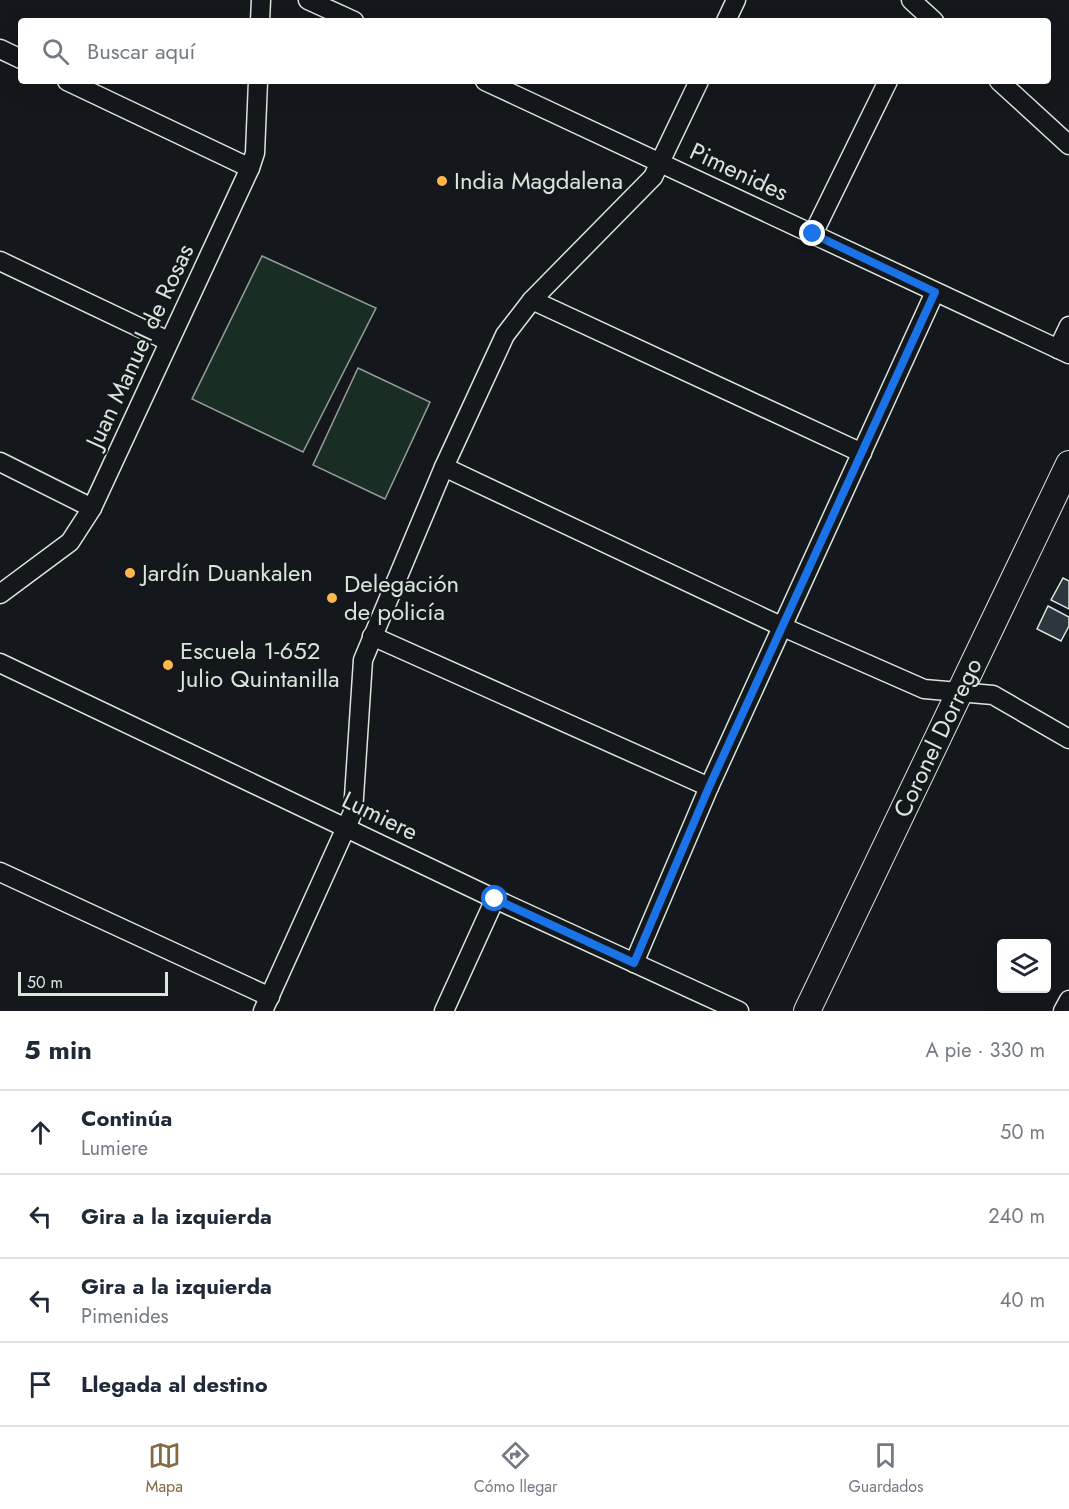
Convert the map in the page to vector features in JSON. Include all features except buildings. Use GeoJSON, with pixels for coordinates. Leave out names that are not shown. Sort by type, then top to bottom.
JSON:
{"type":"FeatureCollection","features":[{"type":"Feature","properties":{"kind":"street"},"geometry":{"type":"LineString","coordinates":[[260,18],[261,0]]}},
{"type":"Feature","properties":{"kind":"street"},"geometry":{"type":"LineString","coordinates":[[308,0],[347,18]]}},
{"type":"Feature","properties":{"kind":"street"},"geometry":{"type":"LineString","coordinates":[[0,49],[18,58]]}},
{"type":"Feature","properties":{"kind":"street"},"geometry":{"type":"LineString","coordinates":[[73,84],[250,168]]}},
{"type":"Feature","properties":{"kind":"street","name":"Juan Manuel de Rosas"},"geometry":{"type":"LineString","coordinates":[[0,594],[70,542],[92,508],[250,168],[255,153],[258,84]]}},
{"type":"Feature","properties":{"kind":"street","name":"Pimenides"},"geometry":{"type":"LineString","coordinates":[[491,84],[662,162],[1063,352]]}},
{"type":"Feature","properties":{"kind":"street"},"geometry":{"type":"LineString","coordinates":[[0,872],[267,1004],[348,827],[352,812],[363,660],[444,467],[505,335],[516,317],[653,177],[698,84]]}},
{"type":"Feature","properties":{"kind":"street"},"geometry":{"type":"LineString","coordinates":[[813,234],[887,84]]}},
{"type":"Feature","properties":{"kind":"street"},"geometry":{"type":"LineString","coordinates":[[1002,84],[1069,145]]}},
{"type":"Feature","properties":{"kind":"street"},"geometry":{"type":"LineString","coordinates":[[0,261],[168,342]]}},
{"type":"Feature","properties":{"kind":"street"},"geometry":{"type":"LineString","coordinates":[[634,963],[709,787],[935,292]]}},
{"type":"Feature","properties":{"kind":"street"},"geometry":{"type":"LineString","coordinates":[[532,300],[862,453]]}},
{"type":"Feature","properties":{"kind":"street"},"geometry":{"type":"LineString","coordinates":[[1063,352],[1069,326]]}},
{"type":"Feature","properties":{"kind":"street"},"geometry":{"type":"LineString","coordinates":[[0,462],[92,508]]}},
{"type":"Feature","properties":{"kind":"street","name":"Coronel Dorrego"},"geometry":{"type":"LineString","coordinates":[[807,1011],[1069,464]]}},
{"type":"Feature","properties":{"kind":"street"},"geometry":{"type":"LineString","coordinates":[[444,467],[783,627],[924,689],[957,694],[993,695],[1069,739]]}},
{"type":"Feature","properties":{"kind":"street"},"geometry":{"type":"LineString","coordinates":[[372,636],[709,787]]}},
{"type":"Feature","properties":{"kind":"street","name":"Lumiere"},"geometry":{"type":"LineString","coordinates":[[0,663],[495,899],[739,1011]]}},
{"type":"Feature","properties":{"kind":"street"},"geometry":{"type":"LineString","coordinates":[[444,1011],[495,899]]}},
{"type":"Feature","properties":{"kind":"street"},"geometry":{"type":"LineString","coordinates":[[1063,1011],[1069,999]]}},
{"type":"Feature","properties":{"kind":"green space"},"geometry":{"type":"Polygon","coordinates":[[[262,256],[376,308],[303,452],[192,399],[262,256]]]}},
{"type":"Feature","properties":{"kind":"green space"},"geometry":{"type":"Polygon","coordinates":[[[358,368],[430,402],[385,499],[313,465],[358,368]]]}},
{"type":"Feature","properties":{"kind":"place","name":"India Magdalena"},"geometry":{"type":"Point","coordinates":[442,181]}},
{"type":"Feature","properties":{"kind":"place","name":"Jardín Duankalen"},"geometry":{"type":"Point","coordinates":[130,573]}},
{"type":"Feature","properties":{"kind":"place","name":"Delegación de policía"},"geometry":{"type":"Point","coordinates":[332,598]}},
{"type":"Feature","properties":{"kind":"place","name":"Escuela 1-652 Julio Quintanilla"},"geometry":{"type":"Point","coordinates":[168,665]}},
{"type":"Feature","properties":{"kind":"route"},"geometry":{"type":"LineString","coordinates":[[495,899],[634,963],[709,787],[935,292],[813,234]]}}]}
